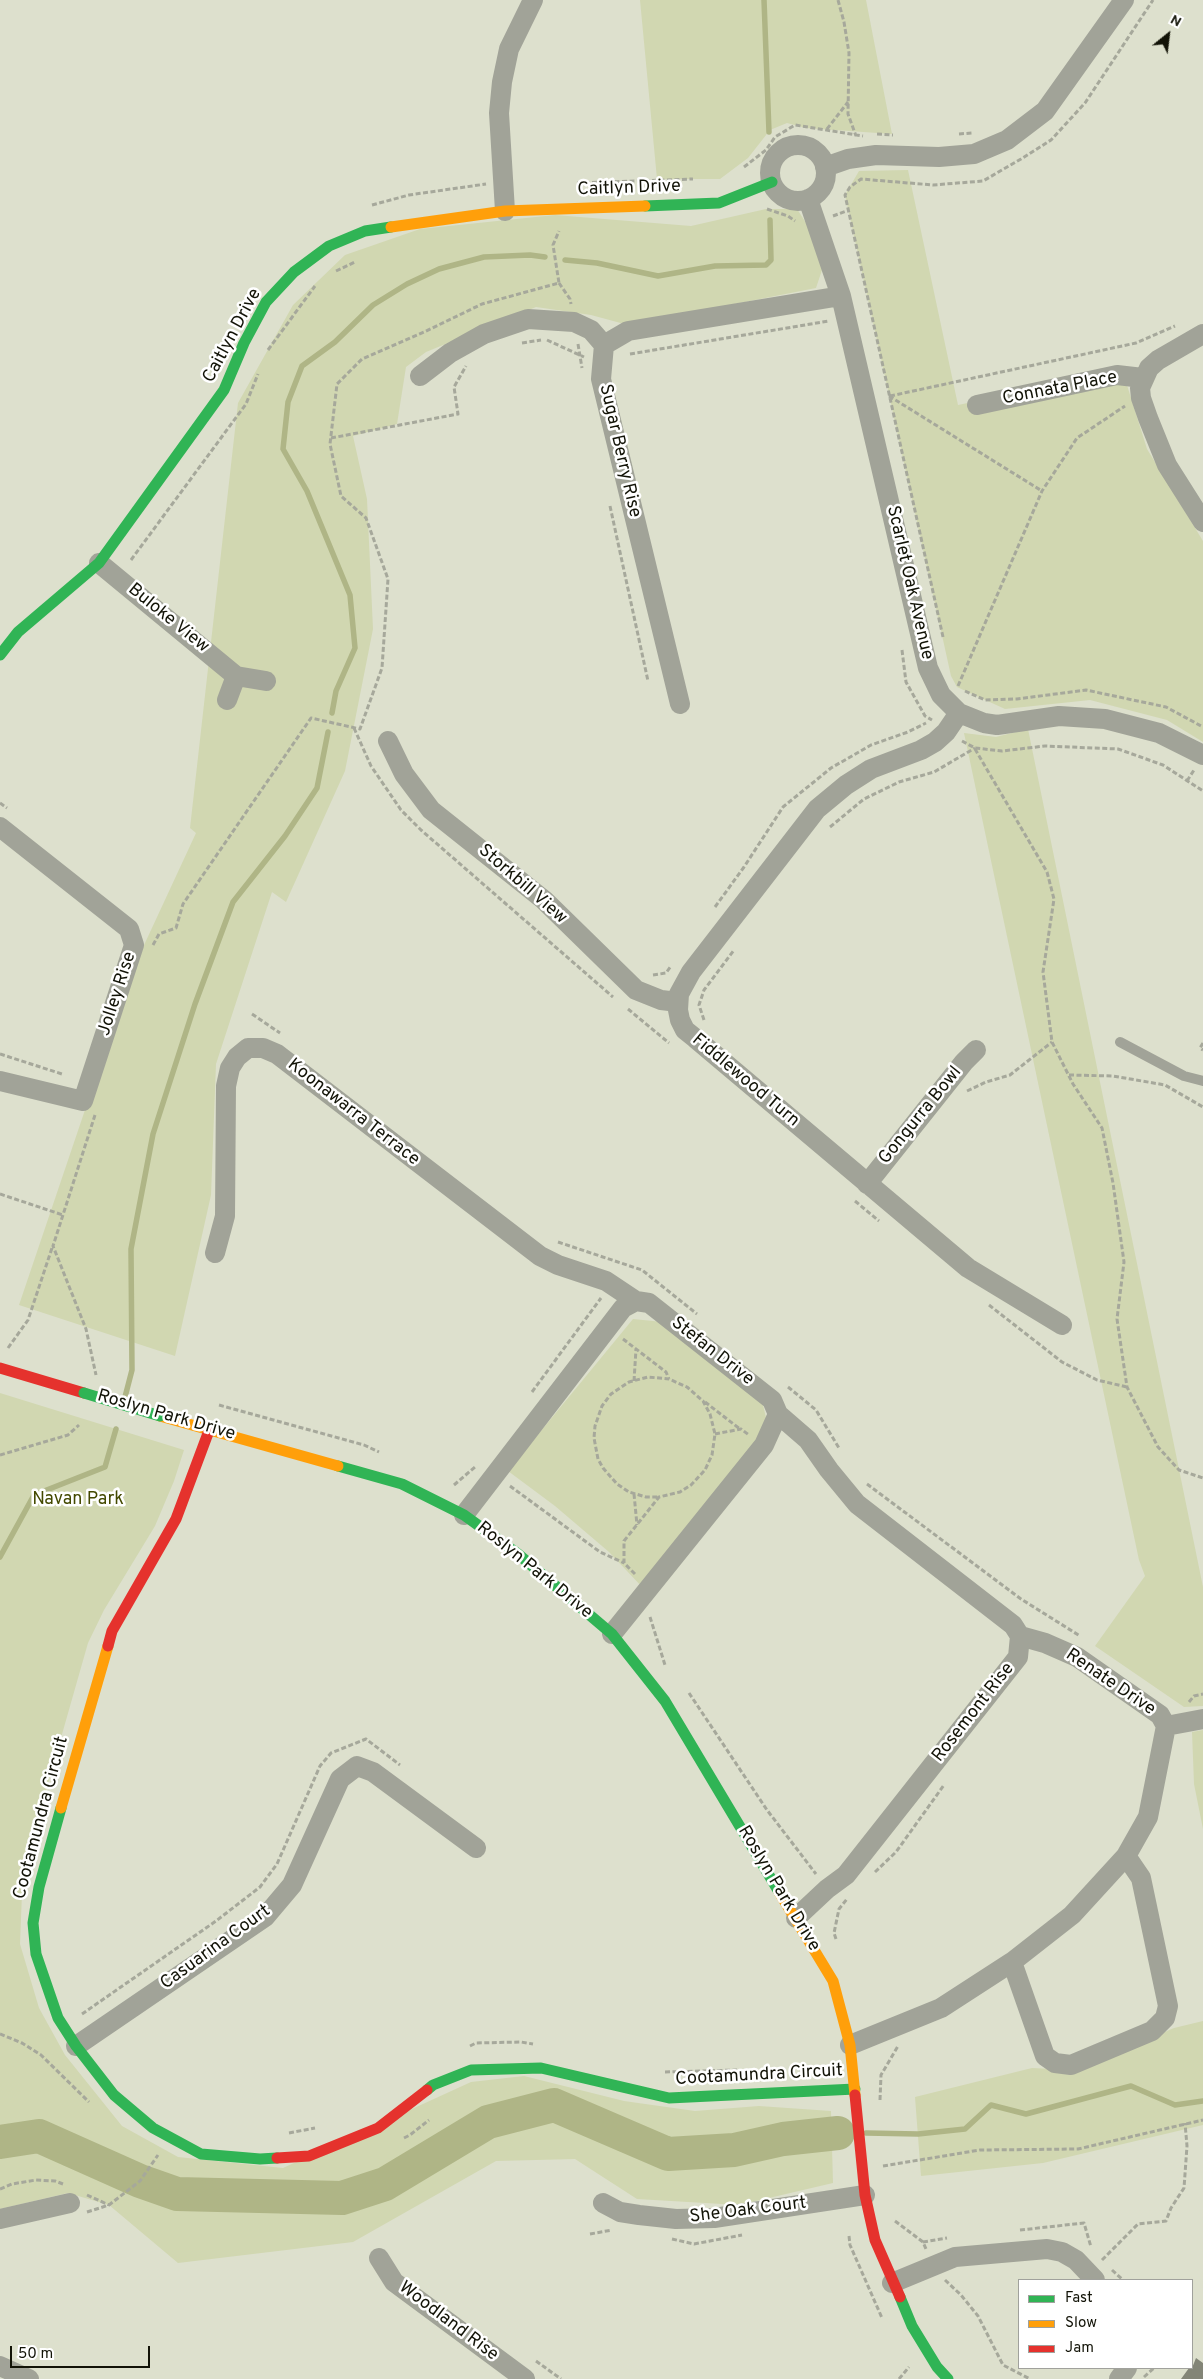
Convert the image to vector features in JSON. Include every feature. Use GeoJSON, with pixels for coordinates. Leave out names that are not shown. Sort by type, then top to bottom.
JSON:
{"type":"FeatureCollection","features":[{"type":"Feature","properties":{"kind":"street"},"geometry":{"type":"LineString","coordinates":[[505,211],[499,113],[502,82],[509,49],[533,0]]}},
{"type":"Feature","properties":{"kind":"street"},"geometry":{"type":"LineString","coordinates":[[825,167],[876,155],[939,157],[974,154],[1007,140],[1045,111],[1124,0]]}},
{"type":"Feature","properties":{"kind":"street"},"geometry":{"type":"LineString","coordinates":[[796,145],[806,146],[821,158],[825,167],[826,174],[821,190],[808,199],[799,201],[789,200],[781,195],[772,182],[770,169],[773,160],[787,147],[796,145]]}},
{"type":"Feature","properties":{"kind":"street","name":"Caitlyn Drive"},"geometry":{"type":"LineString","coordinates":[[0,655],[18,632],[99,563],[224,390],[244,343],[266,302],[294,272],[329,246],[365,231],[505,211],[719,203],[772,182]]}},
{"type":"Feature","properties":{"kind":"street","name":"Scarlet Oak Avenue"},"geometry":{"type":"LineString","coordinates":[[808,199],[841,296],[867,400],[928,668],[941,695],[959,713],[972,720],[996,725],[1059,716],[1105,719],[1159,733],[1203,756]]}},
{"type":"Feature","properties":{"kind":"street"},"geometry":{"type":"LineString","coordinates":[[420,376],[450,353],[484,334],[528,319],[574,322],[591,330],[604,351],[628,331],[841,296]]}},
{"type":"Feature","properties":{"kind":"street"},"geometry":{"type":"LineString","coordinates":[[1203,334],[1149,368],[1140,388],[1142,402],[1167,465],[1203,522]]}},
{"type":"Feature","properties":{"kind":"street","name":"Sugar Berry Rise"},"geometry":{"type":"LineString","coordinates":[[604,351],[601,379],[680,704]]}},
{"type":"Feature","properties":{"kind":"street","name":"Connata Place"},"geometry":{"type":"LineString","coordinates":[[977,406],[1117,375],[1143,378]]}},
{"type":"Feature","properties":{"kind":"street","name":"Buloke View"},"geometry":{"type":"LineString","coordinates":[[99,563],[236,676]]}},
{"type":"Feature","properties":{"kind":"street"},"geometry":{"type":"LineString","coordinates":[[227,700],[236,676],[266,681]]}},
{"type":"Feature","properties":{"kind":"street"},"geometry":{"type":"LineString","coordinates":[[678,1002],[683,984],[704,954],[817,809],[846,785],[872,769],[921,750],[935,742],[946,732],[959,713]]}},
{"type":"Feature","properties":{"kind":"street","name":"Storkbill View"},"geometry":{"type":"LineString","coordinates":[[388,741],[404,774],[431,810],[544,900],[605,962],[636,990],[661,1000],[678,1002]]}},
{"type":"Feature","properties":{"kind":"street","name":"Jolley Rise"},"geometry":{"type":"LineString","coordinates":[[0,827],[129,929],[134,945],[88,1099]]}},
{"type":"Feature","properties":{"kind":"street","name":"Fiddlewood Turn"},"geometry":{"type":"LineString","coordinates":[[678,1002],[680,1020],[685,1030],[874,1190],[968,1268],[1062,1325]]}},
{"type":"Feature","properties":{"kind":"street","name":"Koonawarra Terrace"},"geometry":{"type":"LineString","coordinates":[[215,1253],[224,1216],[226,1086],[230,1068],[237,1057],[248,1048],[263,1048],[277,1054],[540,1256],[558,1266],[593,1276],[611,1284],[636,1301]]}},
{"type":"Feature","properties":{"kind":"street","name":"Gongurra Bowl"},"geometry":{"type":"LineString","coordinates":[[874,1190],[964,1062],[976,1050]]}},
{"type":"Feature","properties":{"kind":"street"},"geometry":{"type":"LineString","coordinates":[[0,1082],[88,1099]]}},
{"type":"Feature","properties":{"kind":"street"},"geometry":{"type":"LineString","coordinates":[[464,1515],[496,1476],[623,1308],[636,1301]]}},
{"type":"Feature","properties":{"kind":"street","name":"Stefan Drive"},"geometry":{"type":"LineString","coordinates":[[636,1301],[649,1303],[772,1400],[778,1414]]}},
{"type":"Feature","properties":{"kind":"street","name":"Roslyn Park Drive"},"geometry":{"type":"LineString","coordinates":[[0,1368],[160,1416],[210,1428],[402,1484],[464,1515],[518,1554],[612,1634],[665,1701],[833,1981],[850,2045],[865,2194],[875,2240],[892,2283],[937,2375]]}},
{"type":"Feature","properties":{"kind":"street"},"geometry":{"type":"LineString","coordinates":[[612,1634],[764,1445],[773,1430],[778,1414],[808,1440],[829,1470],[857,1504],[1012,1625],[1020,1636]]}},
{"type":"Feature","properties":{"kind":"street","name":"Cootamundra Circuit"},"geometry":{"type":"LineString","coordinates":[[210,1428],[176,1519],[112,1631],[39,1887],[33,1923],[36,1954],[58,2018],[76,2046],[114,2095],[153,2128],[201,2154],[260,2159],[309,2156],[378,2128],[433,2085],[471,2070],[541,2068],[669,2098],[855,2089]]}},
{"type":"Feature","properties":{"kind":"street","name":"Renate Drive"},"geometry":{"type":"LineString","coordinates":[[1020,1636],[1051,1645],[1077,1657],[1160,1715],[1166,1726]]}},
{"type":"Feature","properties":{"kind":"street","name":"Rosemont Rise"},"geometry":{"type":"LineString","coordinates":[[796,1918],[827,1889],[846,1875],[1018,1657],[1020,1636]]}},
{"type":"Feature","properties":{"kind":"street"},"geometry":{"type":"LineString","coordinates":[[850,2045],[941,2008],[1012,1962],[1072,1915],[1126,1856],[1148,1816],[1166,1726],[1203,1719]]}},
{"type":"Feature","properties":{"kind":"street","name":"Casuarina Court"},"geometry":{"type":"LineString","coordinates":[[76,2046],[265,1917],[292,1885],[340,1779],[357,1766],[373,1772],[476,1848]]}},
{"type":"Feature","properties":{"kind":"street"},"geometry":{"type":"LineString","coordinates":[[1012,1962],[1045,2056],[1055,2063],[1071,2065],[1152,2031],[1166,2018],[1168,2006],[1140,1878],[1126,1856]]}},
{"type":"Feature","properties":{"kind":"street","name":"She Oak Court"},"geometry":{"type":"LineString","coordinates":[[603,2203],[620,2212],[639,2215],[676,2219],[714,2218],[865,2194]]}},
{"type":"Feature","properties":{"kind":"street"},"geometry":{"type":"LineString","coordinates":[[0,2219],[70,2203]]}},
{"type":"Feature","properties":{"kind":"street"},"geometry":{"type":"LineString","coordinates":[[892,2283],[955,2256],[1047,2249],[1062,2252],[1076,2260],[1094,2279]]}},
{"type":"Feature","properties":{"kind":"street","name":"Woodland Rise"},"geometry":{"type":"LineString","coordinates":[[379,2258],[394,2282],[525,2379]]}},
{"type":"Feature","properties":{"kind":"street"},"geometry":{"type":"LineString","coordinates":[[0,2366],[29,2379]]}},
{"type":"Feature","properties":{"kind":"lane"},"geometry":{"type":"LineString","coordinates":[[1120,1042],[1184,1076],[1203,1081]]}},
{"type":"Feature","properties":{"kind":"path"},"geometry":{"type":"LineString","coordinates":[[838,0],[849,53],[848,114],[858,142],[861,178],[850,187],[845,195],[943,639]]}},
{"type":"Feature","properties":{"kind":"path"},"geometry":{"type":"LineString","coordinates":[[827,129],[848,101]]}},
{"type":"Feature","properties":{"kind":"path"},"geometry":{"type":"LineString","coordinates":[[740,171],[766,150],[775,136],[795,125],[827,129],[856,136],[866,135]]}},
{"type":"Feature","properties":{"kind":"path"},"geometry":{"type":"LineString","coordinates":[[954,135],[978,132]]}},
{"type":"Feature","properties":{"kind":"path"},"geometry":{"type":"LineString","coordinates":[[876,134],[894,135]]}},
{"type":"Feature","properties":{"kind":"path"},"geometry":{"type":"LineString","coordinates":[[574,184],[702,179]]}},
{"type":"Feature","properties":{"kind":"path"},"geometry":{"type":"LineString","coordinates":[[367,206],[409,195],[487,184],[504,185]]}},
{"type":"Feature","properties":{"kind":"path"},"geometry":{"type":"LineString","coordinates":[[150,948],[159,934],[176,928],[183,904],[311,718],[360,729],[382,668],[388,579],[366,518],[341,496],[330,444],[337,384],[362,359],[482,304],[559,283],[553,245],[563,222],[563,209]]}},
{"type":"Feature","properties":{"kind":"path"},"geometry":{"type":"LineString","coordinates":[[766,209],[788,216],[804,227],[849,210]]}},
{"type":"Feature","properties":{"kind":"path"},"geometry":{"type":"LineString","coordinates":[[329,274],[364,258]]}},
{"type":"Feature","properties":{"kind":"path"},"geometry":{"type":"LineString","coordinates":[[264,359],[268,350],[320,279]]}},
{"type":"Feature","properties":{"kind":"path"},"geometry":{"type":"LineString","coordinates":[[519,344],[545,340],[587,359],[604,351],[832,321]]}},
{"type":"Feature","properties":{"kind":"path"},"geometry":{"type":"LineString","coordinates":[[867,400],[1136,343],[1184,322]]}},
{"type":"Feature","properties":{"kind":"path"},"geometry":{"type":"LineString","coordinates":[[1158,333],[1167,355]]}},
{"type":"Feature","properties":{"kind":"path"},"geometry":{"type":"LineString","coordinates":[[331,438],[458,414],[454,387],[467,365]]}},
{"type":"Feature","properties":{"kind":"path"},"geometry":{"type":"LineString","coordinates":[[115,576],[139,552],[246,404],[260,368]]}},
{"type":"Feature","properties":{"kind":"path"},"geometry":{"type":"LineString","coordinates":[[890,396],[1042,491]]}},
{"type":"Feature","properties":{"kind":"path"},"geometry":{"type":"LineString","coordinates":[[954,681],[957,687],[1042,491],[1077,438],[1122,407],[1142,402]]}},
{"type":"Feature","properties":{"kind":"path"},"geometry":{"type":"LineString","coordinates":[[711,912],[744,867],[783,806],[839,763],[871,744],[908,732],[931,720]]}},
{"type":"Feature","properties":{"kind":"path"},"geometry":{"type":"LineString","coordinates":[[823,834],[864,799],[899,782],[934,772],[975,748],[1002,751],[1045,746],[1118,749],[1163,765],[1203,791]]}},
{"type":"Feature","properties":{"kind":"path"},"geometry":{"type":"LineString","coordinates":[[975,748],[1047,872],[1054,899],[1042,972],[1052,1042],[1069,1075],[1102,1128],[1113,1183],[1124,1262],[1116,1319],[1126,1386],[1158,1447],[1179,1470],[1203,1478]]}},
{"type":"Feature","properties":{"kind":"path"},"geometry":{"type":"LineString","coordinates":[[706,1025],[700,1005],[704,990],[735,949]]}},
{"type":"Feature","properties":{"kind":"path"},"geometry":{"type":"LineString","coordinates":[[590,978],[605,962]]}},
{"type":"Feature","properties":{"kind":"path"},"geometry":{"type":"LineString","coordinates":[[649,976],[666,972],[671,965]]}},
{"type":"Feature","properties":{"kind":"path"},"geometry":{"type":"LineString","coordinates":[[960,1093],[986,1082],[1010,1075],[1052,1042]]}},
{"type":"Feature","properties":{"kind":"path"},"geometry":{"type":"LineString","coordinates":[[1203,1043],[1200,1048],[1203,1050]]}},
{"type":"Feature","properties":{"kind":"path"},"geometry":{"type":"LineString","coordinates":[[0,1054],[88,1099],[63,1215],[53,1246],[28,1320],[6,1351]]}},
{"type":"Feature","properties":{"kind":"path"},"geometry":{"type":"LineString","coordinates":[[1069,1075],[1112,1076],[1165,1085],[1203,1107]]}},
{"type":"Feature","properties":{"kind":"path"},"geometry":{"type":"LineString","coordinates":[[870,1214],[874,1190]]}},
{"type":"Feature","properties":{"kind":"path"},"geometry":{"type":"LineString","coordinates":[[0,1194],[63,1215]]}},
{"type":"Feature","properties":{"kind":"path"},"geometry":{"type":"LineString","coordinates":[[53,1246],[86,1329],[96,1367]]}},
{"type":"Feature","properties":{"kind":"path"},"geometry":{"type":"LineString","coordinates":[[526,1400],[626,1264]]}},
{"type":"Feature","properties":{"kind":"path"},"geometry":{"type":"LineString","coordinates":[[590,1313],[666,1372],[669,1379]]}},
{"type":"Feature","properties":{"kind":"path"},"geometry":{"type":"LineString","coordinates":[[634,1381],[636,1349]]}},
{"type":"Feature","properties":{"kind":"path"},"geometry":{"type":"LineString","coordinates":[[702,1401],[710,1414],[715,1434],[712,1455],[705,1470],[691,1485],[680,1492],[660,1497],[634,1494],[617,1484],[603,1468],[598,1459],[594,1438],[595,1426],[602,1406],[611,1394],[634,1381],[648,1377],[669,1379],[687,1386],[702,1401],[740,1429]]}},
{"type":"Feature","properties":{"kind":"path"},"geometry":{"type":"LineString","coordinates":[[798,1431],[816,1410]]}},
{"type":"Feature","properties":{"kind":"path"},"geometry":{"type":"LineString","coordinates":[[0,1455],[68,1435],[80,1426]]}},
{"type":"Feature","properties":{"kind":"path"},"geometry":{"type":"LineString","coordinates":[[441,1504],[454,1485],[480,1462],[496,1476],[600,1552],[624,1563],[649,1588]]}},
{"type":"Feature","properties":{"kind":"path"},"geometry":{"type":"LineString","coordinates":[[634,1494],[637,1525]]}},
{"type":"Feature","properties":{"kind":"path"},"geometry":{"type":"LineString","coordinates":[[624,1563],[624,1541],[660,1497]]}},
{"type":"Feature","properties":{"kind":"path"},"geometry":{"type":"LineString","coordinates":[[654,1612],[649,1618],[666,1663],[671,1670]]}},
{"type":"Feature","properties":{"kind":"path"},"geometry":{"type":"LineString","coordinates":[[1051,1645],[1064,1625]]}},
{"type":"Feature","properties":{"kind":"path"},"geometry":{"type":"LineString","coordinates":[[652,1684],[666,1663]]}},
{"type":"Feature","properties":{"kind":"path"},"geometry":{"type":"LineString","coordinates":[[688,1691],[767,1810],[827,1889],[839,1909]]}},
{"type":"Feature","properties":{"kind":"path"},"geometry":{"type":"LineString","coordinates":[[82,2014],[216,1921],[260,1887],[277,1864],[320,1766],[331,1753],[366,1739],[404,1769]]}},
{"type":"Feature","properties":{"kind":"path"},"geometry":{"type":"LineString","coordinates":[[869,1878],[896,1852],[946,1782]]}},
{"type":"Feature","properties":{"kind":"path"},"geometry":{"type":"LineString","coordinates":[[838,1942],[834,1932],[839,1909],[849,1898]]}},
{"type":"Feature","properties":{"kind":"path"},"geometry":{"type":"LineString","coordinates":[[78,2007],[95,2033]]}},
{"type":"Feature","properties":{"kind":"path"},"geometry":{"type":"LineString","coordinates":[[0,2034],[22,2043]]}},
{"type":"Feature","properties":{"kind":"path"},"geometry":{"type":"LineString","coordinates":[[467,2047],[476,2043],[521,2042],[540,2045]]}},
{"type":"Feature","properties":{"kind":"path"},"geometry":{"type":"LineString","coordinates":[[662,2072],[741,2070]]}},
{"type":"Feature","properties":{"kind":"path"},"geometry":{"type":"LineString","coordinates":[[863,2168],[980,2150],[1078,2149],[1203,2120]]}},
{"type":"Feature","properties":{"kind":"path"},"geometry":{"type":"LineString","coordinates":[[1102,2260],[1138,2224],[1166,2221],[1171,2208],[1184,2188],[1187,2146],[1185,2123]]}},
{"type":"Feature","properties":{"kind":"path"},"geometry":{"type":"LineString","coordinates":[[288,2133],[323,2124]]}},
{"type":"Feature","properties":{"kind":"path"},"geometry":{"type":"LineString","coordinates":[[109,2205],[140,2181],[158,2155]]}},
{"type":"Feature","properties":{"kind":"path"},"geometry":{"type":"LineString","coordinates":[[899,2379],[909,2366]]}},
{"type":"Feature","properties":{"kind":"path"},"geometry":{"type":"LineString","coordinates":[[1141,2379],[1153,2369]]}},
{"type":"Feature","properties":{"kind":"green space"},"geometry":{"type":"Polygon","coordinates":[[[640,0],[866,0],[892,134],[806,128],[787,123],[770,130],[748,158],[720,179],[657,179],[640,0]]]}},
{"type":"Feature","properties":{"kind":"green space"},"geometry":{"type":"Polygon","coordinates":[[[908,170],[958,405],[1107,374],[1126,382],[1147,449],[1203,541],[1203,742],[1167,720],[1090,700],[1005,709],[957,687],[951,676],[845,195],[859,171],[908,170]]]}},
{"type":"Feature","properties":{"kind":"green space"},"geometry":{"type":"Polygon","coordinates":[[[766,209],[797,209],[808,226],[823,267],[816,288],[628,325],[591,315],[536,307],[426,352],[406,367],[397,424],[353,436],[367,499],[373,629],[345,771],[286,902],[272,892],[216,1064],[211,1195],[175,1356],[19,1305],[132,971],[196,833],[190,828],[238,403],[293,305],[345,255],[420,229],[555,215],[691,226],[766,209]]]}},
{"type":"Feature","properties":{"kind":"green space"},"geometry":{"type":"Polygon","coordinates":[[[1028,729],[1203,1587],[1203,1706],[1184,1707],[1095,1646],[1145,1576],[1139,1560],[964,733],[996,737],[1028,729]]]}},
{"type":"Feature","properties":{"kind":"green space"},"geometry":{"type":"Polygon","coordinates":[[[633,1319],[663,1322],[762,1401],[768,1426],[644,1589],[609,1552],[555,1506],[508,1471],[633,1319]]]}},
{"type":"Feature","properties":{"kind":"green space","name":"Navan Park"},"geometry":{"type":"Polygon","coordinates":[[[0,1393],[184,1450],[174,1481],[155,1526],[104,1610],[88,1643],[41,1808],[22,1893],[20,1944],[39,2008],[65,2055],[122,2126],[178,2157],[283,2168],[471,2082],[524,2076],[624,2101],[695,2111],[759,2106],[831,2111],[833,2183],[739,2205],[637,2199],[575,2159],[496,2161],[353,2242],[178,2263],[109,2205],[68,2193],[0,2209],[0,1393]]]}},
{"type":"Feature","properties":{"kind":"green space"},"geometry":{"type":"Polygon","coordinates":[[[1203,1730],[1203,1829],[1194,1784],[1192,1732],[1203,1730]]]}},
{"type":"Feature","properties":{"kind":"green space"},"geometry":{"type":"Polygon","coordinates":[[[1203,2021],[1203,2125],[1043,2163],[921,2176],[915,2097],[1032,2068],[1074,2070],[1174,2028],[1203,2021]]]}},
{"type":"Feature","properties":{"kind":"building"},"geometry":{"type":"Polygon","coordinates":[[[1196,2358],[1203,2363],[1203,2379],[1181,2379],[1188,2369],[1193,2369],[1196,2358]]]}},
{"type":"Feature","properties":{"kind":"waterway"},"geometry":{"type":"LineString","coordinates":[[764,0],[769,132]]}},
{"type":"Feature","properties":{"kind":"waterway"},"geometry":{"type":"LineString","coordinates":[[769,157],[770,167]]}},
{"type":"Feature","properties":{"kind":"waterway"},"geometry":{"type":"LineString","coordinates":[[565,260],[597,263],[658,276],[715,266],[766,265],[771,260],[770,220]]}},
{"type":"Feature","properties":{"kind":"waterway"},"geometry":{"type":"LineString","coordinates":[[332,713],[336,691],[355,648],[350,595],[307,491],[283,449],[288,402],[302,366],[335,342],[373,305],[407,284],[439,269],[484,257],[530,255],[545,257]]}},
{"type":"Feature","properties":{"kind":"waterway"},"geometry":{"type":"LineString","coordinates":[[125,1397],[132,1370],[131,1249],[153,1134],[195,1004],[233,902],[285,836],[317,788],[328,732]]}},
{"type":"Feature","properties":{"kind":"waterway"},"geometry":{"type":"LineString","coordinates":[[0,1557],[34,1495],[105,1467],[116,1429]]}},
{"type":"Feature","properties":{"kind":"waterway"},"geometry":{"type":"LineString","coordinates":[[866,2133],[918,2134],[965,2129],[991,2105],[1026,2114],[1131,2086],[1175,2105],[1203,2101]]}},
{"type":"Feature","properties":{"kind":"waterway"},"geometry":{"type":"LineString","coordinates":[[0,2142],[39,2136],[140,2181],[177,2194],[342,2198],[385,2184],[488,2122],[554,2105],[668,2154],[734,2150],[783,2139],[838,2133]]}},
{"type":"Feature","properties":{"kind":"waterway"},"geometry":{"type":"LineString","coordinates":[[838,2133],[852,2133]]}},
{"type":"Feature","properties":{"kind":"traffic: fast"},"geometry":{"type":"LineString","coordinates":[[645,206],[719,203],[772,182]]}},
{"type":"Feature","properties":{"kind":"traffic: fast"},"geometry":{"type":"LineString","coordinates":[[0,655],[18,632],[99,563],[224,390],[244,343],[266,302],[294,272],[329,246],[365,231],[391,227]]}},
{"type":"Feature","properties":{"kind":"traffic: fast"},"geometry":{"type":"LineString","coordinates":[[84,1393],[160,1416]]}},
{"type":"Feature","properties":{"kind":"traffic: fast"},"geometry":{"type":"LineString","coordinates":[[338,1466],[402,1484],[464,1515],[518,1554],[612,1634],[665,1701],[779,1892]]}},
{"type":"Feature","properties":{"kind":"traffic: fast"},"geometry":{"type":"LineString","coordinates":[[61,1808],[39,1887],[33,1923],[36,1954],[58,2018],[76,2046],[114,2095],[153,2128],[201,2154],[260,2159],[277,2158]]}},
{"type":"Feature","properties":{"kind":"traffic: fast"},"geometry":{"type":"LineString","coordinates":[[427,2090],[433,2085],[471,2070],[541,2068],[669,2098],[855,2089]]}},
{"type":"Feature","properties":{"kind":"traffic: fast"},"geometry":{"type":"LineString","coordinates":[[900,2297],[912,2326],[937,2367],[948,2379]]}},
{"type":"Feature","properties":{"kind":"traffic: slow"},"geometry":{"type":"LineString","coordinates":[[391,227],[505,211],[645,206]]}},
{"type":"Feature","properties":{"kind":"traffic: slow"},"geometry":{"type":"LineString","coordinates":[[160,1416],[338,1466]]}},
{"type":"Feature","properties":{"kind":"traffic: slow"},"geometry":{"type":"LineString","coordinates":[[61,1808],[108,1646]]}},
{"type":"Feature","properties":{"kind":"traffic: slow"},"geometry":{"type":"LineString","coordinates":[[779,1892],[833,1981],[850,2045],[855,2095]]}},
{"type":"Feature","properties":{"kind":"traffic: jam"},"geometry":{"type":"LineString","coordinates":[[0,1368],[84,1393]]}},
{"type":"Feature","properties":{"kind":"traffic: jam"},"geometry":{"type":"LineString","coordinates":[[108,1646],[112,1631],[176,1519],[210,1428]]}},
{"type":"Feature","properties":{"kind":"traffic: jam"},"geometry":{"type":"LineString","coordinates":[[277,2158],[309,2156],[378,2128],[427,2090]]}},
{"type":"Feature","properties":{"kind":"traffic: jam"},"geometry":{"type":"LineString","coordinates":[[855,2095],[865,2195],[875,2240],[900,2297]]}}]}
